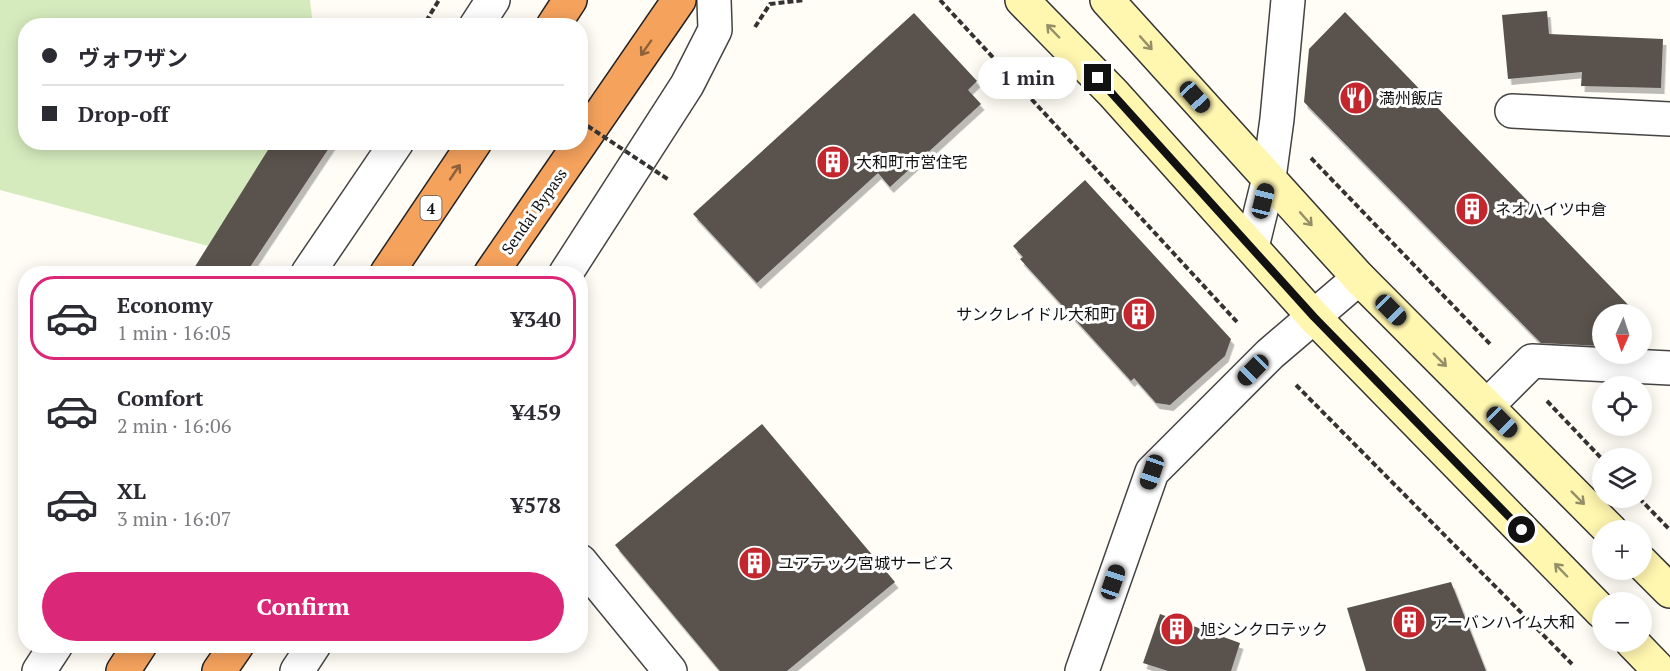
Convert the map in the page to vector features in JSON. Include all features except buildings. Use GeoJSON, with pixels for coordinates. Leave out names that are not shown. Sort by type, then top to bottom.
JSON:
{"type":"FeatureCollection","features":[{"type":"Feature","properties":{"kind":"highway"},"geometry":{"type":"LineString","coordinates":[[558,18],[570,0]]}},
{"type":"Feature","properties":{"kind":"highway","name":"Sendai Bypass"},"geometry":{"type":"LineString","coordinates":[[588,132],[679,0]]}},
{"type":"Feature","properties":{"kind":"highway","name":"4"},"geometry":{"type":"LineString","coordinates":[[392,266],[470,150]]}},
{"type":"Feature","properties":{"kind":"highway","name":"Sendai Bypass"},"geometry":{"type":"LineString","coordinates":[[496,266],[576,150]]}},
{"type":"Feature","properties":{"kind":"highway"},"geometry":{"type":"LineString","coordinates":[[123,671],[135,653]]}},
{"type":"Feature","properties":{"kind":"highway"},"geometry":{"type":"LineString","coordinates":[[219,671],[231,653]]}},
{"type":"Feature","properties":{"kind":"street"},"geometry":{"type":"LineString","coordinates":[[481,18],[493,0]]}},
{"type":"Feature","properties":{"kind":"street"},"geometry":{"type":"LineString","coordinates":[[571,266],[687,85],[715,30],[714,0]]}},
{"type":"Feature","properties":{"kind":"street"},"geometry":{"type":"LineString","coordinates":[[1022,0],[1113,93],[1314,317],[1592,602]]}},
{"type":"Feature","properties":{"kind":"street"},"geometry":{"type":"LineString","coordinates":[[1107,0],[1359,278],[1600,520]]}},
{"type":"Feature","properties":{"kind":"street"},"geometry":{"type":"LineString","coordinates":[[1252,247],[1269,178],[1288,0]]}},
{"type":"Feature","properties":{"kind":"street"},"geometry":{"type":"LineString","coordinates":[[1512,111],[1670,119]]}},
{"type":"Feature","properties":{"kind":"street"},"geometry":{"type":"LineString","coordinates":[[313,266],[392,150]]}},
{"type":"Feature","properties":{"kind":"street"},"geometry":{"type":"LineString","coordinates":[[1082,671],[1152,472],[1270,354],[1359,278]]}},
{"type":"Feature","properties":{"kind":"street"},"geometry":{"type":"LineString","coordinates":[[1487,406],[1532,361],[1670,368]]}},
{"type":"Feature","properties":{"kind":"street"},"geometry":{"type":"LineString","coordinates":[[588,571],[670,671]]}},
{"type":"Feature","properties":{"kind":"street"},"geometry":{"type":"LineString","coordinates":[[1652,573],[1670,591]]}},
{"type":"Feature","properties":{"kind":"street"},"geometry":{"type":"LineString","coordinates":[[39,671],[51,653]]}},
{"type":"Feature","properties":{"kind":"street"},"geometry":{"type":"LineString","coordinates":[[297,671],[309,653]]}},
{"type":"Feature","properties":{"kind":"path"},"geometry":{"type":"LineString","coordinates":[[428,18],[439,0]]}},
{"type":"Feature","properties":{"kind":"path"},"geometry":{"type":"LineString","coordinates":[[765,13],[770,4],[805,0]]}},
{"type":"Feature","properties":{"kind":"path"},"geometry":{"type":"LineString","coordinates":[[940,0],[1237,322]]}},
{"type":"Feature","properties":{"kind":"path"},"geometry":{"type":"LineString","coordinates":[[588,126],[669,180]]}},
{"type":"Feature","properties":{"kind":"path"},"geometry":{"type":"LineString","coordinates":[[1305,152],[1494,348]]}},
{"type":"Feature","properties":{"kind":"path"},"geometry":{"type":"LineString","coordinates":[[1292,381],[1572,664]]}},
{"type":"Feature","properties":{"kind":"path"},"geometry":{"type":"LineString","coordinates":[[1540,394],[1592,449]]}},
{"type":"Feature","properties":{"kind":"path"},"geometry":{"type":"LineString","coordinates":[[1649,508],[1670,530]]}},
{"type":"Feature","properties":{"kind":"green space"},"geometry":{"type":"Polygon","coordinates":[[[0,0],[310,0],[312,18],[18,18],[18,150],[269,150],[208,246],[0,190],[0,0]]]}},
{"type":"Feature","properties":{"kind":"place","name":"満州飯店"},"geometry":{"type":"Point","coordinates":[1356,98]}},
{"type":"Feature","properties":{"kind":"place","name":"大和町市営住宅"},"geometry":{"type":"Point","coordinates":[833,162]}},
{"type":"Feature","properties":{"kind":"place","name":"ネオハイツ中倉"},"geometry":{"type":"Point","coordinates":[1472,209]}},
{"type":"Feature","properties":{"kind":"place","name":"サンクレイドル大和町"},"geometry":{"type":"Point","coordinates":[1139,314]}},
{"type":"Feature","properties":{"kind":"place","name":"ユアテック宮城サービス"},"geometry":{"type":"Point","coordinates":[755,563]}},
{"type":"Feature","properties":{"kind":"place","name":"アーバンハイム大和"},"geometry":{"type":"Point","coordinates":[1409,622]}},
{"type":"Feature","properties":{"kind":"place","name":"旭シンクロテック"},"geometry":{"type":"Point","coordinates":[1177,629]}},
{"type":"Feature","properties":{"kind":"route"},"geometry":{"type":"LineString","coordinates":[[1098,78],[1314,317],[1522,530]]}}]}
